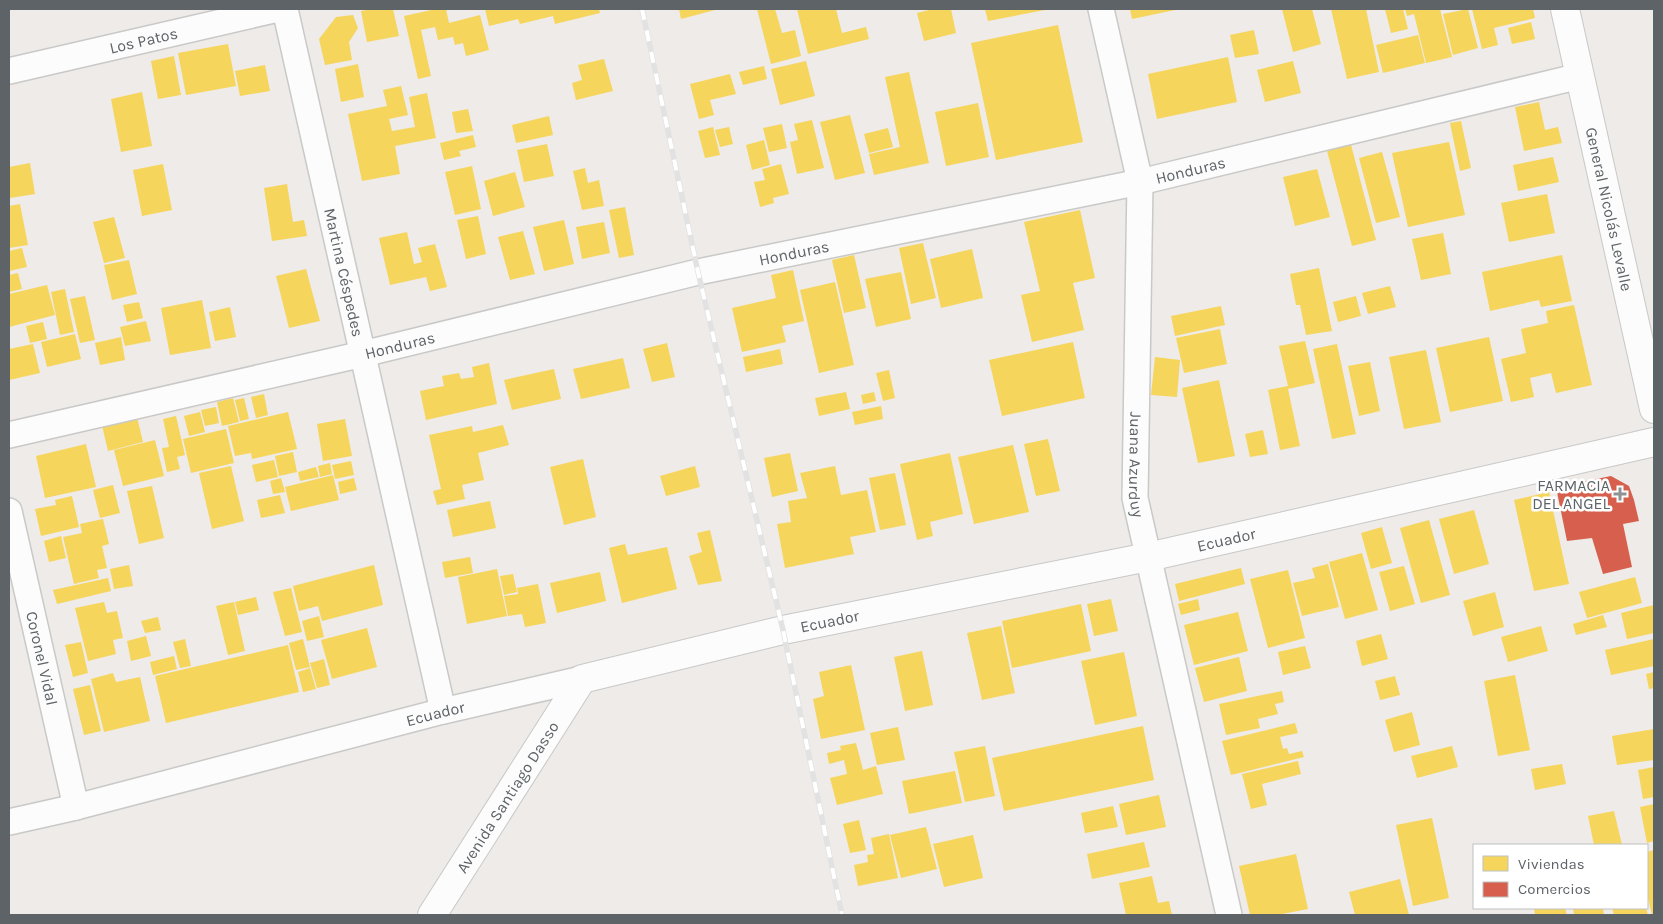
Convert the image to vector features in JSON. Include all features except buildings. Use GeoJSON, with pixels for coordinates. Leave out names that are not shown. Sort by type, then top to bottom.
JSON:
{"type":"FeatureCollection","features":[{"type":"Feature","properties":{"kind":"main road","name":"General Nicolás Levalle"},"geometry":{"type":"LineString","coordinates":[[1565,9],[1654,409]]}},
{"type":"Feature","properties":{"kind":"main road","name":"Ecuador"},"geometry":{"type":"LineString","coordinates":[[582,679],[783,630],[1148,557],[1654,442]]}},
{"type":"Feature","properties":{"kind":"main road","name":"Avenida Santiago Dasso"},"geometry":{"type":"LineString","coordinates":[[432,915],[582,679]]}},
{"type":"Feature","properties":{"kind":"street","name":"Los Patos"},"geometry":{"type":"LineString","coordinates":[[9,71],[278,9]]}},
{"type":"Feature","properties":{"kind":"street","name":"Martina Céspedes"},"geometry":{"type":"LineString","coordinates":[[285,9],[443,711]]}},
{"type":"Feature","properties":{"kind":"street","name":"Juana Azurduy"},"geometry":{"type":"LineString","coordinates":[[1101,9],[1140,182],[1135,498],[1229,915]]}},
{"type":"Feature","properties":{"kind":"street","name":"Honduras"},"geometry":{"type":"LineString","coordinates":[[9,435],[363,354],[698,272],[1140,182],[1580,76]]}},
{"type":"Feature","properties":{"kind":"street","name":"Coronel Vidal"},"geometry":{"type":"LineString","coordinates":[[9,511],[76,808]]}},
{"type":"Feature","properties":{"kind":"street","name":"Ecuador"},"geometry":{"type":"LineString","coordinates":[[9,822],[76,808],[443,711],[582,679]]}},
{"type":"Feature","properties":{"kind":"railway"},"geometry":{"type":"LineString","coordinates":[[642,9],[698,272],[783,630],[842,915]]}},
{"type":"Feature","properties":{"kind":"place","name":"FARMACIA DEL ANGEL"},"geometry":{"type":"Point","coordinates":[1620,494]}}]}
